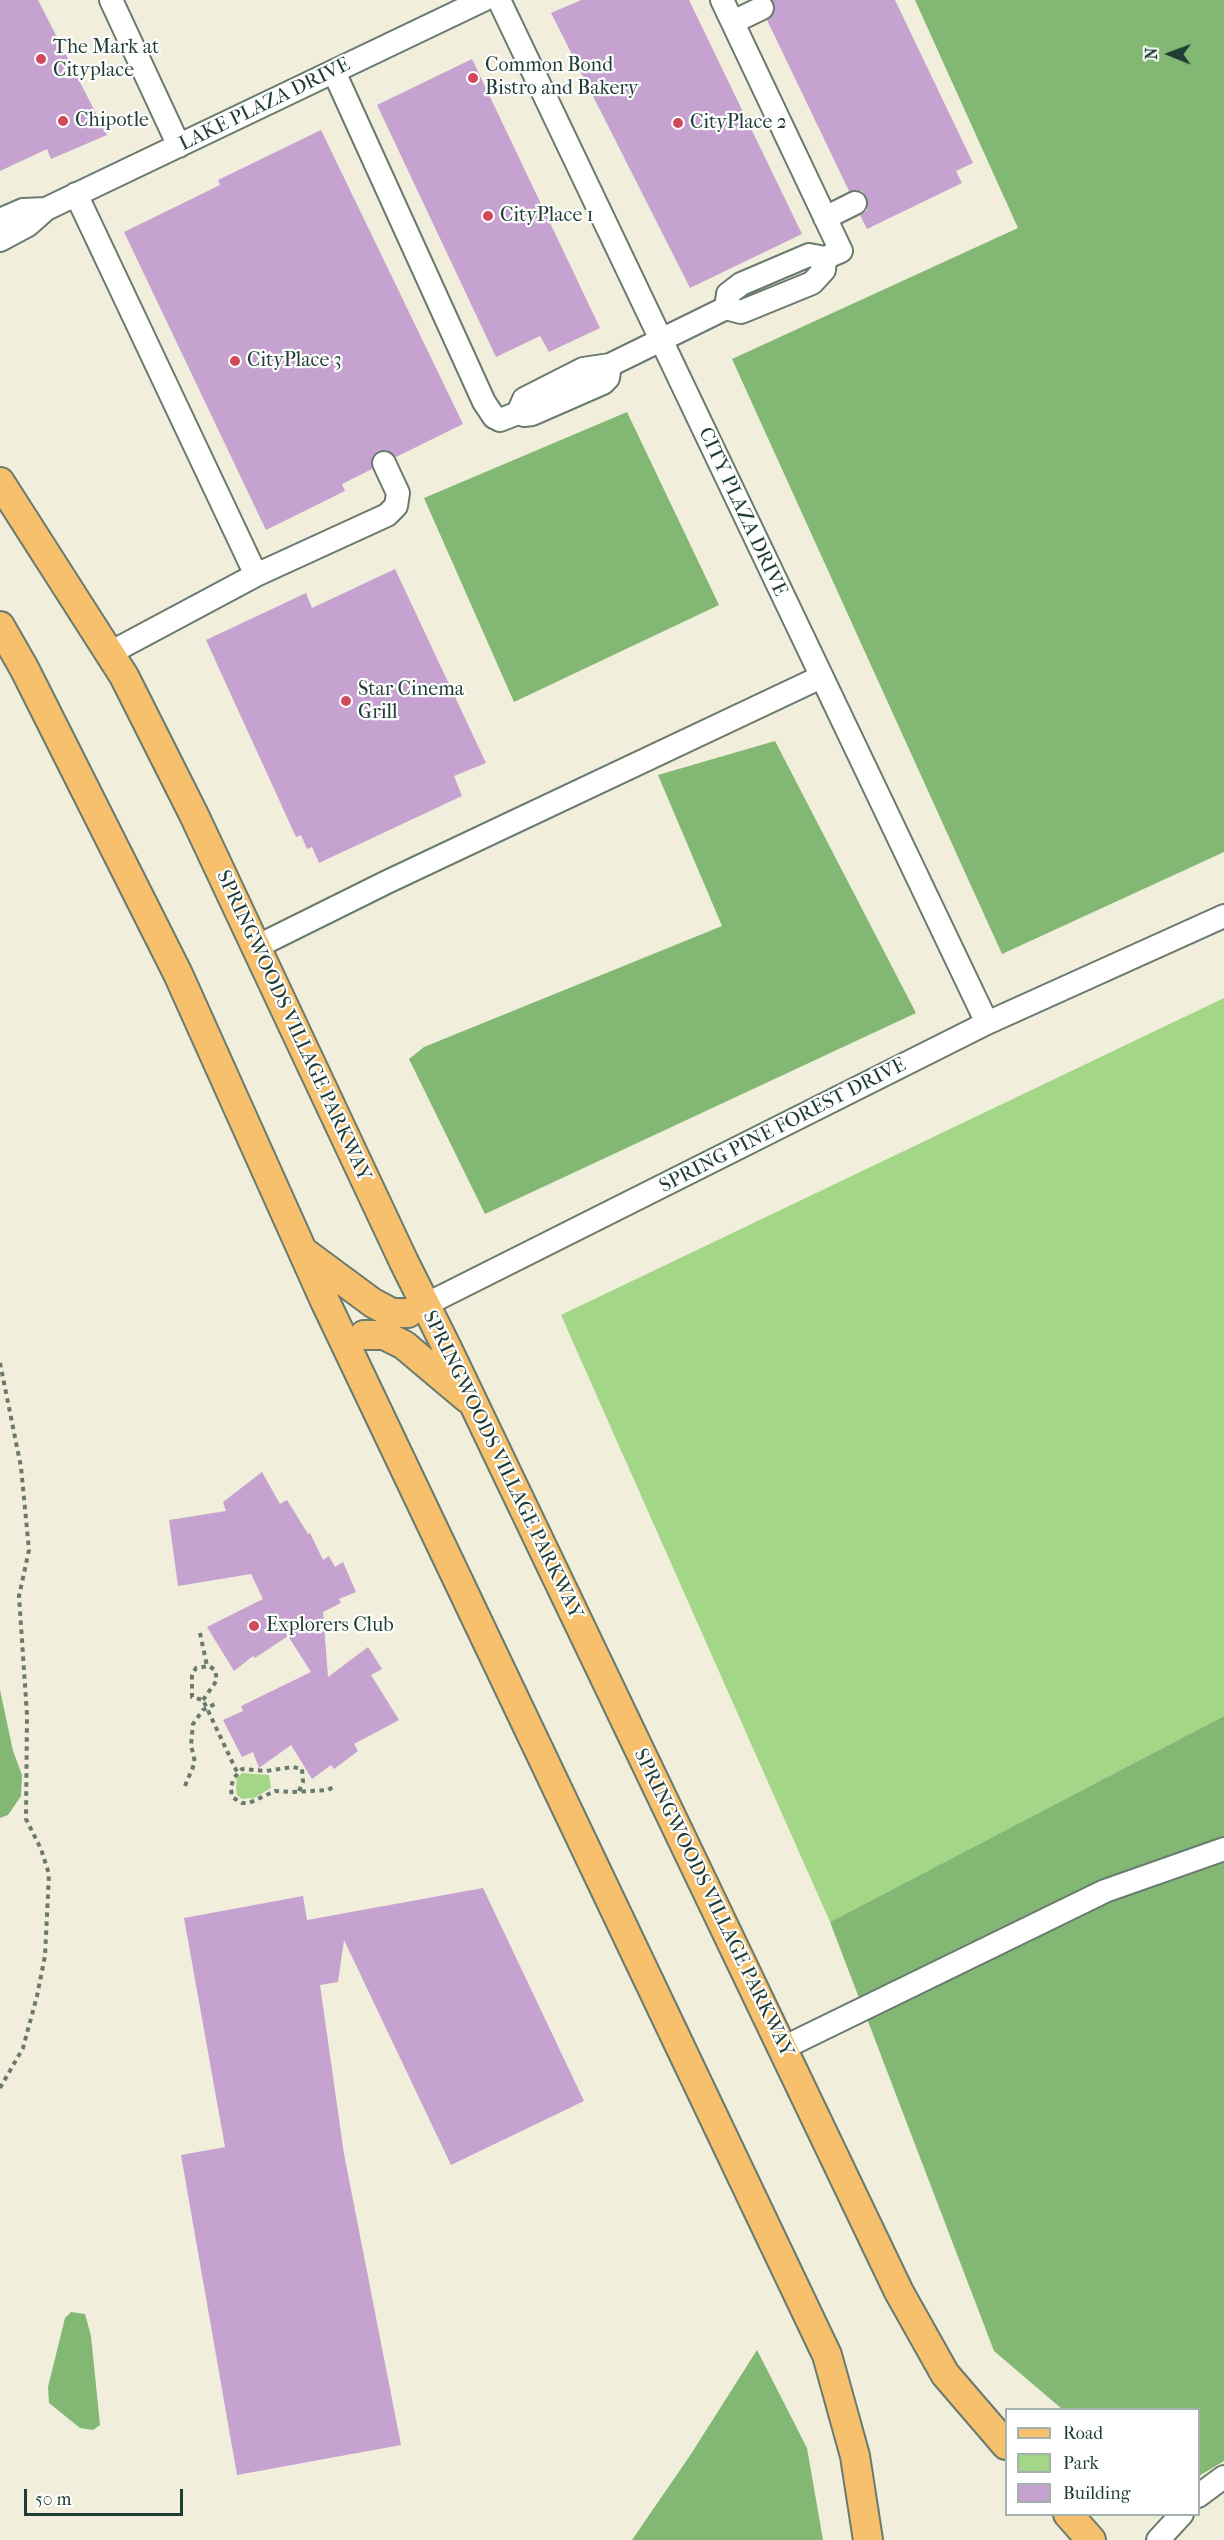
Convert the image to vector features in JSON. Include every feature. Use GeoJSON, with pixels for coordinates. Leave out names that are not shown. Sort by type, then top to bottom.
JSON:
{"type":"FeatureCollection","features":[{"type":"Feature","properties":{"kind":"main road","name":"SPRINGWOODS VILLAGE PARKWAY"},"geometry":{"type":"LineString","coordinates":[[0,482],[124,676],[194,815],[256,947],[417,1309],[473,1403],[899,2292],[945,2374],[1005,2444]]}},
{"type":"Feature","properties":{"kind":"main road"},"geometry":{"type":"LineString","coordinates":[[0,626],[24,668],[178,974],[302,1251],[355,1340],[827,2355],[855,2456],[868,2540]]}},
{"type":"Feature","properties":{"kind":"main road"},"geometry":{"type":"LineString","coordinates":[[302,1251],[373,1303],[392,1313],[417,1309]]}},
{"type":"Feature","properties":{"kind":"main road"},"geometry":{"type":"LineString","coordinates":[[355,1340],[384,1335],[404,1345],[473,1403]]}},
{"type":"Feature","properties":{"kind":"main road"},"geometry":{"type":"LineString","coordinates":[[1070,2516],[1091,2540]]}},
{"type":"Feature","properties":{"kind":"street"},"geometry":{"type":"LineString","coordinates":[[111,0],[180,146]]}},
{"type":"Feature","properties":{"kind":"street","name":"LAKE PLAZA DRIVE"},"geometry":{"type":"LineString","coordinates":[[0,240],[28,225],[46,209],[76,194],[483,0]]}},
{"type":"Feature","properties":{"kind":"street","name":"CITY PLAZA DRIVE"},"geometry":{"type":"LineString","coordinates":[[499,0],[987,1023]]}},
{"type":"Feature","properties":{"kind":"street"},"geometry":{"type":"LineString","coordinates":[[334,72],[484,402],[494,417],[500,420],[518,413],[524,399],[582,369],[610,365],[726,308],[741,312],[812,283],[824,270],[825,258],[841,251],[722,0]]}},
{"type":"Feature","properties":{"kind":"street"},"geometry":{"type":"LineString","coordinates":[[733,22],[762,8]]}},
{"type":"Feature","properties":{"kind":"street"},"geometry":{"type":"LineString","coordinates":[[76,194],[256,575]]}},
{"type":"Feature","properties":{"kind":"street"},"geometry":{"type":"LineString","coordinates":[[825,218],[855,203]]}},
{"type":"Feature","properties":{"kind":"street","name":"LAKE PLAZA DRIVE"},"geometry":{"type":"LineString","coordinates":[[0,220],[23,210],[46,209]]}},
{"type":"Feature","properties":{"kind":"street"},"geometry":{"type":"LineString","coordinates":[[110,653],[256,575],[387,515],[396,506],[398,493],[384,463]]}},
{"type":"Feature","properties":{"kind":"street"},"geometry":{"type":"LineString","coordinates":[[256,947],[387,882],[821,676]]}},
{"type":"Feature","properties":{"kind":"street","name":"SPRING PINE FOREST DRIVE"},"geometry":{"type":"LineString","coordinates":[[355,1340],[987,1023],[1224,916]]}},
{"type":"Feature","properties":{"kind":"street"},"geometry":{"type":"LineString","coordinates":[[783,2048],[1105,1891],[1224,1849]]}},
{"type":"Feature","properties":{"kind":"street"},"geometry":{"type":"LineString","coordinates":[[1200,2495],[1224,2477]]}},
{"type":"Feature","properties":{"kind":"street"},"geometry":{"type":"LineString","coordinates":[[1158,2540],[1180,2516]]}},
{"type":"Feature","properties":{"kind":"path"},"geometry":{"type":"LineString","coordinates":[[0,1363],[21,1467],[29,1550],[19,1596],[27,1715],[26,1819],[41,1849],[49,1874],[45,1956],[37,1996],[23,2048],[0,2088]]}},
{"type":"Feature","properties":{"kind":"path"},"geometry":{"type":"LineString","coordinates":[[200,1633],[207,1666]]}},
{"type":"Feature","properties":{"kind":"path"},"geometry":{"type":"LineString","coordinates":[[203,1700],[214,1687],[218,1676],[215,1670],[207,1666],[196,1668],[192,1675],[192,1697],[203,1700],[237,1772]]}},
{"type":"Feature","properties":{"kind":"path"},"geometry":{"type":"LineString","coordinates":[[186,1786],[195,1761],[191,1745],[193,1724],[207,1708],[217,1703]]}},
{"type":"Feature","properties":{"kind":"path"},"geometry":{"type":"LineString","coordinates":[[300,1791],[303,1782],[302,1769],[293,1767],[266,1771],[242,1769],[233,1779],[232,1797],[242,1803],[249,1803],[275,1791],[300,1791],[328,1790],[333,1787]]}},
{"type":"Feature","properties":{"kind":"green space"},"geometry":{"type":"Polygon","coordinates":[[[915,0],[1224,0],[1224,852],[1002,954],[732,359],[1018,228],[915,0]]]}},
{"type":"Feature","properties":{"kind":"green space"},"geometry":{"type":"Polygon","coordinates":[[[627,412],[719,605],[514,702],[424,498],[627,412]]]}},
{"type":"Feature","properties":{"kind":"green space"},"geometry":{"type":"Polygon","coordinates":[[[775,741],[916,1013],[485,1214],[409,1059],[424,1047],[722,926],[658,775],[775,741]]]}},
{"type":"Feature","properties":{"kind":"green space"},"geometry":{"type":"Polygon","coordinates":[[[1224,998],[1224,1716],[830,1922],[561,1315],[1224,998]]]}},
{"type":"Feature","properties":{"kind":"green space"},"geometry":{"type":"Polygon","coordinates":[[[0,1690],[13,1751],[22,1775],[21,1796],[8,1815],[0,1818],[0,1690]]]}},
{"type":"Feature","properties":{"kind":"green space"},"geometry":{"type":"Polygon","coordinates":[[[1224,1716],[1224,2461],[1200,2475],[1200,2408],[1061,2408],[994,2351],[830,1922],[1224,1716]]]}},
{"type":"Feature","properties":{"kind":"green space"},"geometry":{"type":"Polygon","coordinates":[[[242,1773],[269,1775],[271,1788],[254,1798],[242,1799],[237,1795],[236,1788],[237,1778],[242,1773]]]}},
{"type":"Feature","properties":{"kind":"green space"},"geometry":{"type":"Polygon","coordinates":[[[71,2312],[85,2314],[91,2336],[100,2425],[93,2430],[80,2428],[49,2403],[48,2387],[65,2318],[71,2312]]]}},
{"type":"Feature","properties":{"kind":"green space"},"geometry":{"type":"Polygon","coordinates":[[[757,2350],[807,2448],[823,2540],[632,2540],[691,2454],[757,2350]]]}},
{"type":"Feature","properties":{"kind":"building","name":"The Mark at Cityplace"},"geometry":{"type":"Polygon","coordinates":[[[0,0],[38,0],[107,135],[51,159],[47,149],[0,171],[0,0]]]}},
{"type":"Feature","properties":{"kind":"building","name":"CityPlace 2"},"geometry":{"type":"Polygon","coordinates":[[[581,0],[689,0],[802,234],[690,288],[551,13],[581,0]]]}},
{"type":"Feature","properties":{"kind":"building"},"geometry":{"type":"Polygon","coordinates":[[[772,0],[895,0],[973,163],[956,171],[962,183],[867,229],[860,215],[867,210],[867,198],[862,191],[849,191],[767,20],[775,10],[772,0]]]}},
{"type":"Feature","properties":{"kind":"building","name":"CityPlace 1"},"geometry":{"type":"Polygon","coordinates":[[[472,59],[600,328],[549,352],[540,336],[496,357],[377,105],[472,59]]]}},
{"type":"Feature","properties":{"kind":"building"},"geometry":{"type":"Polygon","coordinates":[[[321,130],[463,424],[396,457],[386,450],[378,451],[371,461],[372,469],[342,484],[345,491],[266,530],[124,232],[220,185],[218,180],[321,130]]]}},
{"type":"Feature","properties":{"kind":"building","name":"Star Cinema Grill"},"geometry":{"type":"Polygon","coordinates":[[[395,569],[486,763],[454,776],[462,796],[319,863],[312,847],[307,849],[301,835],[296,837],[206,640],[306,593],[312,608],[395,569]]]}},
{"type":"Feature","properties":{"kind":"building","name":"Explorers Club"},"geometry":{"type":"Polygon","coordinates":[[[262,1472],[280,1504],[287,1500],[308,1534],[310,1533],[323,1560],[329,1556],[335,1567],[343,1562],[356,1592],[339,1599],[341,1603],[323,1612],[328,1677],[368,1647],[382,1669],[371,1675],[399,1720],[354,1744],[358,1751],[334,1769],[331,1765],[312,1779],[291,1745],[259,1768],[253,1752],[242,1757],[223,1720],[243,1711],[241,1706],[311,1672],[288,1636],[255,1658],[253,1656],[234,1671],[207,1627],[263,1599],[251,1574],[178,1586],[169,1520],[226,1511],[223,1502],[262,1472]]]}},
{"type":"Feature","properties":{"kind":"building"},"geometry":{"type":"Polygon","coordinates":[[[483,1888],[584,2101],[451,2165],[344,1940],[338,1982],[320,1985],[344,2154],[401,2445],[237,2475],[181,2155],[225,2147],[184,1918],[303,1896],[307,1920],[483,1888]]]}},
{"type":"Feature","properties":{"kind":"place","name":"The Mark at Cityplace"},"geometry":{"type":"Point","coordinates":[41,59]}},
{"type":"Feature","properties":{"kind":"place","name":"Common Bond Bistro and Bakery"},"geometry":{"type":"Point","coordinates":[473,78]}},
{"type":"Feature","properties":{"kind":"place","name":"Chipotle"},"geometry":{"type":"Point","coordinates":[63,121]}},
{"type":"Feature","properties":{"kind":"place","name":"CityPlace 2"},"geometry":{"type":"Point","coordinates":[678,123]}},
{"type":"Feature","properties":{"kind":"place","name":"CityPlace 1"},"geometry":{"type":"Point","coordinates":[488,216]}},
{"type":"Feature","properties":{"kind":"place","name":"CityPlace 3"},"geometry":{"type":"Point","coordinates":[235,361]}},
{"type":"Feature","properties":{"kind":"place","name":"Star Cinema Grill"},"geometry":{"type":"Point","coordinates":[346,701]}},
{"type":"Feature","properties":{"kind":"place","name":"Explorers Club"},"geometry":{"type":"Point","coordinates":[254,1626]}}]}
